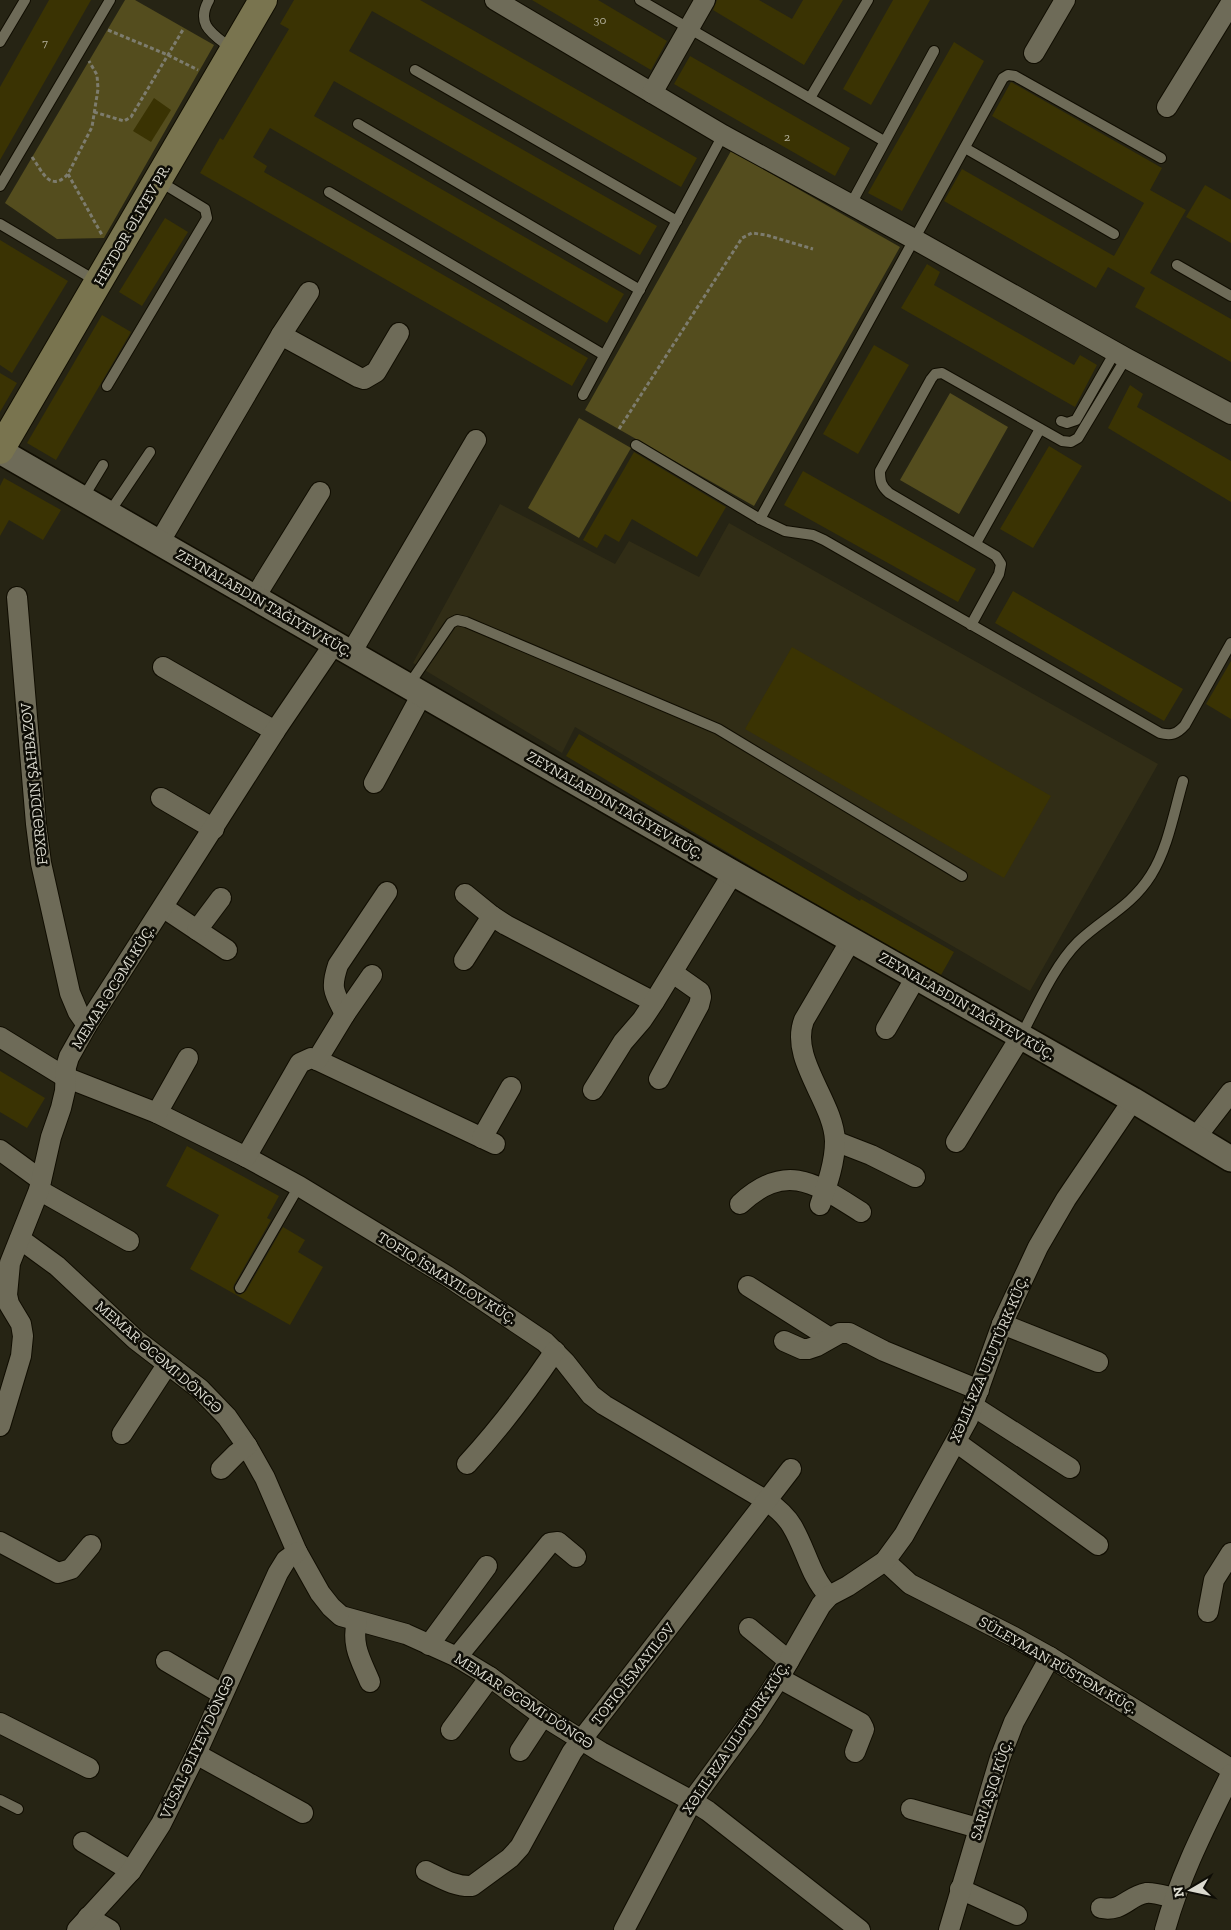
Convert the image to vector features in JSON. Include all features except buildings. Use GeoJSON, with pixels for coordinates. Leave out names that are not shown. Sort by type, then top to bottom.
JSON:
{"type":"FeatureCollection","features":[{"type":"Feature","properties":{"kind":"main road","name":"HEYDƏR ƏLIYEV PR."},"geometry":{"type":"LineString","coordinates":[[0,451],[263,0]]}},
{"type":"Feature","properties":{"kind":"street"},"geometry":{"type":"LineString","coordinates":[[495,0],[723,135],[851,204],[1120,355],[1231,414]]}},
{"type":"Feature","properties":{"kind":"street"},"geometry":{"type":"LineString","coordinates":[[652,93],[705,0]]}},
{"type":"Feature","properties":{"kind":"street"},"geometry":{"type":"LineString","coordinates":[[1034,53],[1065,0]]}},
{"type":"Feature","properties":{"kind":"street"},"geometry":{"type":"LineString","coordinates":[[1168,107],[1231,3]]}},
{"type":"Feature","properties":{"kind":"street"},"geometry":{"type":"LineString","coordinates":[[159,543],[281,335],[309,292]]}},
{"type":"Feature","properties":{"kind":"street"},"geometry":{"type":"LineString","coordinates":[[281,335],[364,379],[376,372],[399,333]]}},
{"type":"Feature","properties":{"kind":"street","name":"MEMAR ƏCƏMI KÜÇ."},"geometry":{"type":"LineString","coordinates":[[0,1426],[21,1356],[23,1336],[21,1324],[4,1296],[10,1263],[40,1185],[50,1137],[65,1091],[65,1077],[69,1057],[87,1025],[164,908],[276,731],[343,649],[476,440]]}},
{"type":"Feature","properties":{"kind":"street"},"geometry":{"type":"LineString","coordinates":[[0,451],[733,873],[1133,1100],[1231,1159]]}},
{"type":"Feature","properties":{"kind":"street"},"geometry":{"type":"LineString","coordinates":[[255,597],[320,492]]}},
{"type":"Feature","properties":{"kind":"street","name":"FƏXRƏDDIN ŞAHBAZOV"},"geometry":{"type":"LineString","coordinates":[[17,596],[41,864],[70,993],[78,1012],[87,1025]]}},
{"type":"Feature","properties":{"kind":"street"},"geometry":{"type":"LineString","coordinates":[[163,667],[276,731]]}},
{"type":"Feature","properties":{"kind":"street"},"geometry":{"type":"LineString","coordinates":[[374,782],[415,690]]}},
{"type":"Feature","properties":{"kind":"street"},"geometry":{"type":"LineString","coordinates":[[161,798],[214,829]]}},
{"type":"Feature","properties":{"kind":"street"},"geometry":{"type":"LineString","coordinates":[[593,1090],[623,1042],[642,1020],[654,1002],[733,873]]}},
{"type":"Feature","properties":{"kind":"street"},"geometry":{"type":"LineString","coordinates":[[344,1014],[333,990],[338,965],[387,892]]}},
{"type":"Feature","properties":{"kind":"street"},"geometry":{"type":"LineString","coordinates":[[465,894],[492,916],[554,952],[654,1002]]}},
{"type":"Feature","properties":{"kind":"street"},"geometry":{"type":"LineString","coordinates":[[197,930],[221,898]]}},
{"type":"Feature","properties":{"kind":"street"},"geometry":{"type":"LineString","coordinates":[[164,908],[227,950]]}},
{"type":"Feature","properties":{"kind":"street"},"geometry":{"type":"LineString","coordinates":[[464,960],[492,916]]}},
{"type":"Feature","properties":{"kind":"street"},"geometry":{"type":"LineString","coordinates":[[822,1197],[830,1178],[834,1141],[831,1123],[801,1046],[800,1031],[804,1020],[851,940]]}},
{"type":"Feature","properties":{"kind":"street"},"geometry":{"type":"LineString","coordinates":[[659,1079],[699,1005],[701,997],[700,992],[672,973]]}},
{"type":"Feature","properties":{"kind":"street"},"geometry":{"type":"LineString","coordinates":[[317,1060],[344,1014],[372,975]]}},
{"type":"Feature","properties":{"kind":"street"},"geometry":{"type":"LineString","coordinates":[[886,1029],[916,977]]}},
{"type":"Feature","properties":{"kind":"street"},"geometry":{"type":"LineString","coordinates":[[956,1142],[1021,1036]]}},
{"type":"Feature","properties":{"kind":"street"},"geometry":{"type":"LineString","coordinates":[[0,1037],[65,1077],[157,1113],[246,1157],[299,1186],[447,1276],[546,1342],[587,1391],[604,1405],[767,1501],[782,1512],[792,1526],[814,1576],[821,1588],[829,1596]]}},
{"type":"Feature","properties":{"kind":"street"},"geometry":{"type":"LineString","coordinates":[[157,1113],[188,1058]]}},
{"type":"Feature","properties":{"kind":"street"},"geometry":{"type":"LineString","coordinates":[[246,1157],[300,1063],[311,1058],[488,1141],[511,1087]]}},
{"type":"Feature","properties":{"kind":"street"},"geometry":{"type":"LineString","coordinates":[[1196,1137],[1231,1092]]}},
{"type":"Feature","properties":{"kind":"street","name":"XƏLIL RZA ULUTÜRK KÜÇ."},"geometry":{"type":"LineString","coordinates":[[624,1930],[692,1801],[753,1718],[829,1596],[886,1561],[904,1535],[956,1442],[976,1398],[1002,1324],[1038,1247],[1066,1200],[1133,1100]]}},
{"type":"Feature","properties":{"kind":"street"},"geometry":{"type":"LineString","coordinates":[[834,1141],[870,1155],[915,1177]]}},
{"type":"Feature","properties":{"kind":"street"},"geometry":{"type":"LineString","coordinates":[[0,1150],[40,1185],[130,1242]]}},
{"type":"Feature","properties":{"kind":"street"},"geometry":{"type":"LineString","coordinates":[[740,1204],[754,1191],[779,1180],[795,1180],[822,1197],[861,1212]]}},
{"type":"Feature","properties":{"kind":"street","name":"MEMAR ƏCƏMI DÖNGƏ"},"geometry":{"type":"LineString","coordinates":[[20,1239],[46,1258],[135,1339],[200,1389],[215,1404],[247,1446],[265,1478],[297,1552],[320,1593],[341,1616],[406,1634],[457,1656],[490,1676],[544,1716],[601,1752],[692,1801],[730,1828],[860,1930]]}},
{"type":"Feature","properties":{"kind":"street"},"geometry":{"type":"LineString","coordinates":[[748,1286],[830,1338]]}},
{"type":"Feature","properties":{"kind":"street"},"geometry":{"type":"LineString","coordinates":[[1002,1324],[1098,1362]]}},
{"type":"Feature","properties":{"kind":"street"},"geometry":{"type":"LineString","coordinates":[[784,1341],[802,1349],[808,1349],[840,1333],[849,1333],[976,1398],[1070,1468]]}},
{"type":"Feature","properties":{"kind":"street"},"geometry":{"type":"LineString","coordinates":[[467,1464],[518,1404],[555,1351]]}},
{"type":"Feature","properties":{"kind":"street"},"geometry":{"type":"LineString","coordinates":[[122,1434],[167,1365]]}},
{"type":"Feature","properties":{"kind":"street"},"geometry":{"type":"LineString","coordinates":[[956,1442],[1098,1545]]}},
{"type":"Feature","properties":{"kind":"street"},"geometry":{"type":"LineString","coordinates":[[222,1469],[247,1446]]}},
{"type":"Feature","properties":{"kind":"street"},"geometry":{"type":"LineString","coordinates":[[426,1871],[452,1883],[472,1886],[510,1858],[520,1847],[572,1752],[791,1469]]}},
{"type":"Feature","properties":{"kind":"street"},"geometry":{"type":"LineString","coordinates":[[0,1542],[58,1573],[71,1569],[91,1545]]}},
{"type":"Feature","properties":{"kind":"street"},"geometry":{"type":"LineString","coordinates":[[457,1656],[550,1543],[558,1542],[576,1557]]}},
{"type":"Feature","properties":{"kind":"street","name":"VÜSAL ƏLIYEV DÖNGƏ"},"geometry":{"type":"LineString","coordinates":[[83,1924],[131,1871],[161,1824],[196,1754],[278,1573],[286,1560],[297,1552]]}},
{"type":"Feature","properties":{"kind":"street"},"geometry":{"type":"LineString","coordinates":[[1208,1612],[1214,1580],[1231,1553]]}},
{"type":"Feature","properties":{"kind":"street","name":"SÜLEYMAN RÜSTƏM KÜÇ."},"geometry":{"type":"LineString","coordinates":[[886,1561],[910,1584],[1050,1657],[1231,1770]]}},
{"type":"Feature","properties":{"kind":"street"},"geometry":{"type":"LineString","coordinates":[[429,1645],[487,1566]]}},
{"type":"Feature","properties":{"kind":"street"},"geometry":{"type":"LineString","coordinates":[[357,1621],[354,1634],[355,1646],[370,1682]]}},
{"type":"Feature","properties":{"kind":"street"},"geometry":{"type":"LineString","coordinates":[[749,1628],[784,1670],[861,1723],[864,1729],[855,1752]]}},
{"type":"Feature","properties":{"kind":"street"},"geometry":{"type":"LineString","coordinates":[[949,1930],[1000,1758],[1014,1722],[1050,1657]]}},
{"type":"Feature","properties":{"kind":"street"},"geometry":{"type":"LineString","coordinates":[[166,1661],[222,1694]]}},
{"type":"Feature","properties":{"kind":"street"},"geometry":{"type":"LineString","coordinates":[[451,1730],[490,1676]]}},
{"type":"Feature","properties":{"kind":"street"},"geometry":{"type":"LineString","coordinates":[[520,1751],[544,1716]]}},
{"type":"Feature","properties":{"kind":"street"},"geometry":{"type":"LineString","coordinates":[[0,1723],[89,1768]]}},
{"type":"Feature","properties":{"kind":"street"},"geometry":{"type":"LineString","coordinates":[[196,1754],[303,1812]]}},
{"type":"Feature","properties":{"kind":"street"},"geometry":{"type":"LineString","coordinates":[[1164,1930],[1174,1898],[1195,1847],[1231,1774]]}},
{"type":"Feature","properties":{"kind":"street"},"geometry":{"type":"LineString","coordinates":[[912,1809],[978,1828]]}},
{"type":"Feature","properties":{"kind":"street"},"geometry":{"type":"LineString","coordinates":[[83,1842],[131,1871]]}},
{"type":"Feature","properties":{"kind":"street"},"geometry":{"type":"LineString","coordinates":[[960,1889],[1017,1915]]}},
{"type":"Feature","properties":{"kind":"street"},"geometry":{"type":"LineString","coordinates":[[1102,1908],[1111,1910],[1117,1908],[1140,1894],[1148,1892],[1174,1898]]}},
{"type":"Feature","properties":{"kind":"street"},"geometry":{"type":"LineString","coordinates":[[83,1924],[110,1930]]}},
{"type":"Feature","properties":{"kind":"lane"},"geometry":{"type":"LineString","coordinates":[[0,42],[24,0]]}},
{"type":"Feature","properties":{"kind":"lane"},"geometry":{"type":"LineString","coordinates":[[0,186],[110,0]]}},
{"type":"Feature","properties":{"kind":"lane"},"geometry":{"type":"LineString","coordinates":[[209,0],[203,15],[204,22],[208,29],[234,51]]}},
{"type":"Feature","properties":{"kind":"lane"},"geometry":{"type":"LineString","coordinates":[[640,0],[884,142]]}},
{"type":"Feature","properties":{"kind":"lane"},"geometry":{"type":"LineString","coordinates":[[810,98],[868,0]]}},
{"type":"Feature","properties":{"kind":"lane"},"geometry":{"type":"LineString","coordinates":[[851,204],[934,51]]}},
{"type":"Feature","properties":{"kind":"lane"},"geometry":{"type":"LineString","coordinates":[[415,70],[677,221]]}},
{"type":"Feature","properties":{"kind":"lane"},"geometry":{"type":"LineString","coordinates":[[760,519],[1003,78],[1008,75],[1015,76],[1160,158]]}},
{"type":"Feature","properties":{"kind":"lane"},"geometry":{"type":"LineString","coordinates":[[358,124],[640,290]]}},
{"type":"Feature","properties":{"kind":"lane"},"geometry":{"type":"LineString","coordinates":[[582,395],[723,135]]}},
{"type":"Feature","properties":{"kind":"lane"},"geometry":{"type":"LineString","coordinates":[[965,148],[1114,234]]}},
{"type":"Feature","properties":{"kind":"lane"},"geometry":{"type":"LineString","coordinates":[[107,386],[207,218],[205,209],[158,180]]}},
{"type":"Feature","properties":{"kind":"lane"},"geometry":{"type":"LineString","coordinates":[[329,192],[604,355]]}},
{"type":"Feature","properties":{"kind":"lane"},"geometry":{"type":"LineString","coordinates":[[0,224],[98,282]]}},
{"type":"Feature","properties":{"kind":"lane"},"geometry":{"type":"LineString","coordinates":[[1177,265],[1231,296]]}},
{"type":"Feature","properties":{"kind":"lane"},"geometry":{"type":"LineString","coordinates":[[1061,422],[1067,423],[1076,420],[1120,355]]}},
{"type":"Feature","properties":{"kind":"lane"},"geometry":{"type":"LineString","coordinates":[[971,625],[999,574],[1001,564],[996,556],[976,543],[889,493],[882,488],[880,479],[880,471],[930,379],[935,374],[942,373],[1062,441],[1071,442],[1078,438],[1120,355]]}},
{"type":"Feature","properties":{"kind":"lane"},"geometry":{"type":"LineString","coordinates":[[976,543],[1040,429]]}},
{"type":"Feature","properties":{"kind":"lane"},"geometry":{"type":"LineString","coordinates":[[636,445],[760,519],[786,531],[813,535],[824,540],[1160,733],[1169,736],[1178,732],[1185,725],[1231,643]]}},
{"type":"Feature","properties":{"kind":"lane"},"geometry":{"type":"LineString","coordinates":[[109,514],[150,452]]}},
{"type":"Feature","properties":{"kind":"lane"},"geometry":{"type":"LineString","coordinates":[[83,499],[103,464]]}},
{"type":"Feature","properties":{"kind":"lane"},"geometry":{"type":"LineString","coordinates":[[415,690],[451,624],[457,620],[466,622],[718,729],[962,876]]}},
{"type":"Feature","properties":{"kind":"lane"},"geometry":{"type":"LineString","coordinates":[[1021,1036],[1053,976],[1078,942],[1137,896],[1152,874],[1164,845],[1183,781]]}},
{"type":"Feature","properties":{"kind":"lane"},"geometry":{"type":"LineString","coordinates":[[240,1288],[299,1186]]}},
{"type":"Feature","properties":{"kind":"lane"},"geometry":{"type":"LineString","coordinates":[[0,1800],[18,1809]]}},
{"type":"Feature","properties":{"kind":"path"},"geometry":{"type":"LineString","coordinates":[[94,112],[124,121],[131,117],[184,28]]}},
{"type":"Feature","properties":{"kind":"path"},"geometry":{"type":"LineString","coordinates":[[108,30],[199,70]]}},
{"type":"Feature","properties":{"kind":"path"},"geometry":{"type":"LineString","coordinates":[[32,157],[50,181],[56,183],[62,181],[68,174],[92,127],[98,89],[98,75],[89,61]]}},
{"type":"Feature","properties":{"kind":"path"},"geometry":{"type":"LineString","coordinates":[[68,174],[104,238]]}},
{"type":"Feature","properties":{"kind":"path"},"geometry":{"type":"LineString","coordinates":[[619,429],[742,238],[752,233],[766,235],[813,249]]}},
{"type":"Feature","properties":{"kind":"shaded area"},"geometry":{"type":"Polygon","coordinates":[[[125,0],[135,0],[214,45],[104,238],[57,239],[5,203],[125,0]]]}},
{"type":"Feature","properties":{"kind":"shaded area"},"geometry":{"type":"Polygon","coordinates":[[[731,151],[900,247],[754,506],[585,410],[731,151]]]}},
{"type":"Feature","properties":{"kind":"shaded area"},"geometry":{"type":"Polygon","coordinates":[[[950,393],[1008,427],[959,514],[900,480],[950,393]]]}},
{"type":"Feature","properties":{"kind":"shaded area"},"geometry":{"type":"Polygon","coordinates":[[[579,418],[631,448],[579,538],[528,508],[579,418]]]}},
{"type":"Feature","properties":{"kind":"shaded area"},"geometry":{"type":"Polygon","coordinates":[[[500,504],[615,564],[629,541],[699,577],[729,523],[1158,764],[1030,991],[575,727],[562,753],[413,663],[500,504]]]}}]}
